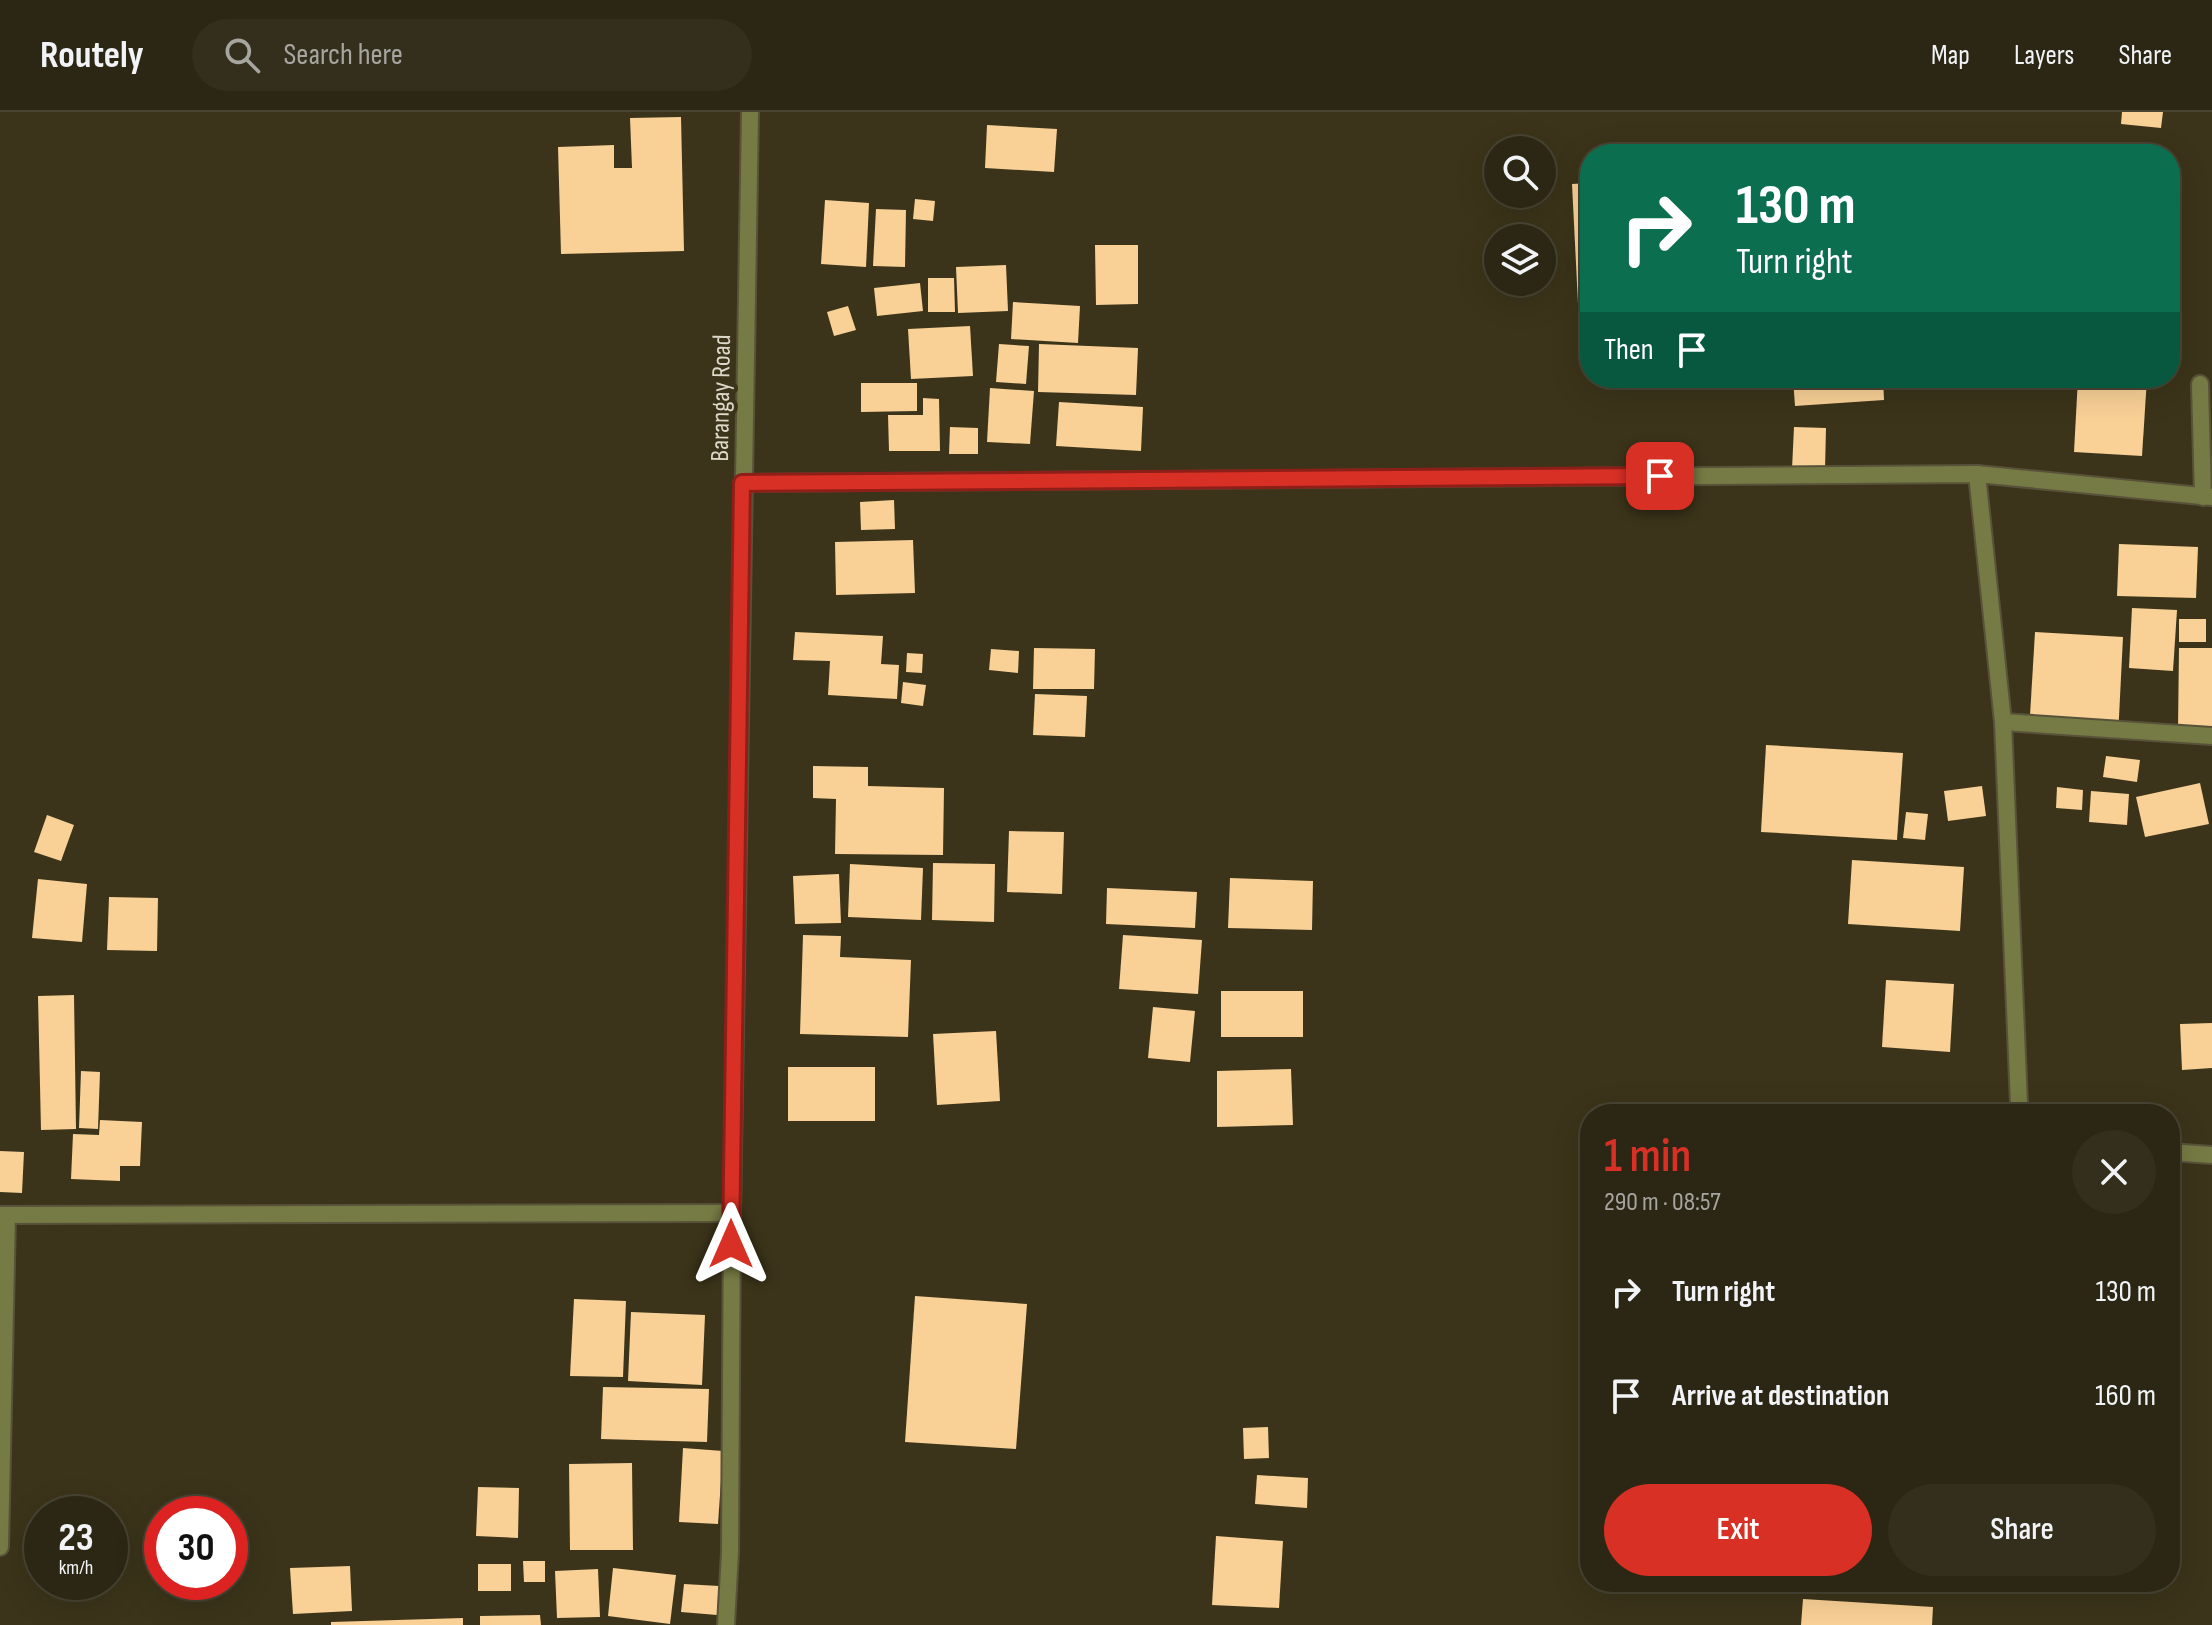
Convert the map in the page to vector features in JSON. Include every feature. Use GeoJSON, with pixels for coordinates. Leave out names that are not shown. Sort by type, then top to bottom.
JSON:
{"type":"FeatureCollection","features":[{"type":"Feature","properties":{"kind":"street","name":"Barangay Road"},"geometry":{"type":"LineString","coordinates":[[726,1625],[730,1552],[742,483],[750,112]]}},
{"type":"Feature","properties":{"kind":"street"},"geometry":{"type":"LineString","coordinates":[[742,483],[1977,474],[2208,497],[2200,384]]}},
{"type":"Feature","properties":{"kind":"street"},"geometry":{"type":"LineString","coordinates":[[1977,474],[2003,722],[2019,1104]]}},
{"type":"Feature","properties":{"kind":"street"},"geometry":{"type":"LineString","coordinates":[[2003,722],[2212,736]]}},
{"type":"Feature","properties":{"kind":"street"},"geometry":{"type":"LineString","coordinates":[[2180,1153],[2212,1155]]}},
{"type":"Feature","properties":{"kind":"street"},"geometry":{"type":"LineString","coordinates":[[0,1547],[3,1215],[732,1213]]}},
{"type":"Feature","properties":{"kind":"building"},"geometry":{"type":"Polygon","coordinates":[[[2122,112],[2163,112],[2161,128],[2121,124],[2122,112]]]}},
{"type":"Feature","properties":{"kind":"building"},"geometry":{"type":"Polygon","coordinates":[[[681,117],[684,251],[561,254],[558,147],[614,145],[614,168],[632,168],[630,118],[681,117]]]}},
{"type":"Feature","properties":{"kind":"building"},"geometry":{"type":"Polygon","coordinates":[[[987,125],[1057,129],[1054,172],[985,168],[987,125]]]}},
{"type":"Feature","properties":{"kind":"building"},"geometry":{"type":"Polygon","coordinates":[[[1572,184],[1580,184],[1579,323],[1572,184]]]}},
{"type":"Feature","properties":{"kind":"building"},"geometry":{"type":"Polygon","coordinates":[[[915,199],[935,201],[933,221],[913,219],[915,199]]]}},
{"type":"Feature","properties":{"kind":"building"},"geometry":{"type":"Polygon","coordinates":[[[825,200],[869,203],[866,267],[821,264],[825,200]]]}},
{"type":"Feature","properties":{"kind":"building"},"geometry":{"type":"Polygon","coordinates":[[[876,209],[906,210],[905,267],[873,266],[876,209]]]}},
{"type":"Feature","properties":{"kind":"building"},"geometry":{"type":"Polygon","coordinates":[[[1095,245],[1138,245],[1138,304],[1096,305],[1095,245]]]}},
{"type":"Feature","properties":{"kind":"building"},"geometry":{"type":"Polygon","coordinates":[[[1006,265],[1008,311],[958,313],[956,267],[1006,265]]]}},
{"type":"Feature","properties":{"kind":"building"},"geometry":{"type":"Polygon","coordinates":[[[928,278],[954,278],[955,312],[928,312],[928,278]]]}},
{"type":"Feature","properties":{"kind":"building"},"geometry":{"type":"Polygon","coordinates":[[[920,283],[923,311],[877,316],[874,288],[920,283]]]}},
{"type":"Feature","properties":{"kind":"building"},"geometry":{"type":"Polygon","coordinates":[[[1013,302],[1080,306],[1078,343],[1011,339],[1013,302]]]}},
{"type":"Feature","properties":{"kind":"building"},"geometry":{"type":"Polygon","coordinates":[[[848,306],[856,330],[834,336],[827,312],[848,306]]]}},
{"type":"Feature","properties":{"kind":"building"},"geometry":{"type":"Polygon","coordinates":[[[970,326],[973,376],[911,379],[908,329],[970,326]]]}},
{"type":"Feature","properties":{"kind":"building"},"geometry":{"type":"Polygon","coordinates":[[[999,344],[1029,346],[1026,384],[996,382],[999,344]]]}},
{"type":"Feature","properties":{"kind":"building"},"geometry":{"type":"Polygon","coordinates":[[[1039,344],[1138,348],[1136,395],[1038,392],[1039,344]]]}},
{"type":"Feature","properties":{"kind":"building"},"geometry":{"type":"Polygon","coordinates":[[[861,383],[917,383],[917,411],[861,412],[861,383]]]}},
{"type":"Feature","properties":{"kind":"building"},"geometry":{"type":"Polygon","coordinates":[[[990,388],[1034,391],[1030,444],[987,442],[990,388]]]}},
{"type":"Feature","properties":{"kind":"building"},"geometry":{"type":"Polygon","coordinates":[[[1794,388],[1883,388],[1884,400],[1795,406],[1794,388]]]}},
{"type":"Feature","properties":{"kind":"building"},"geometry":{"type":"Polygon","coordinates":[[[2077,388],[2146,388],[2142,456],[2074,452],[2077,388]]]}},
{"type":"Feature","properties":{"kind":"building"},"geometry":{"type":"Polygon","coordinates":[[[923,398],[939,399],[940,451],[889,451],[888,415],[923,415],[923,398]]]}},
{"type":"Feature","properties":{"kind":"building"},"geometry":{"type":"Polygon","coordinates":[[[1059,402],[1143,407],[1141,451],[1056,446],[1059,402]]]}},
{"type":"Feature","properties":{"kind":"building"},"geometry":{"type":"Polygon","coordinates":[[[950,427],[978,428],[978,454],[949,454],[950,427]]]}},
{"type":"Feature","properties":{"kind":"building"},"geometry":{"type":"Polygon","coordinates":[[[1794,427],[1826,428],[1825,470],[1792,469],[1794,427]]]}},
{"type":"Feature","properties":{"kind":"building"},"geometry":{"type":"Polygon","coordinates":[[[894,500],[895,529],[861,530],[860,502],[894,500]]]}},
{"type":"Feature","properties":{"kind":"building"},"geometry":{"type":"Polygon","coordinates":[[[913,540],[915,593],[836,595],[835,542],[913,540]]]}},
{"type":"Feature","properties":{"kind":"building"},"geometry":{"type":"Polygon","coordinates":[[[2119,544],[2198,547],[2196,598],[2117,596],[2119,544]]]}},
{"type":"Feature","properties":{"kind":"building"},"geometry":{"type":"Polygon","coordinates":[[[2132,608],[2177,610],[2173,671],[2129,668],[2132,608]]]}},
{"type":"Feature","properties":{"kind":"building"},"geometry":{"type":"Polygon","coordinates":[[[2179,619],[2206,619],[2206,642],[2179,642],[2179,619]]]}},
{"type":"Feature","properties":{"kind":"building"},"geometry":{"type":"Polygon","coordinates":[[[795,632],[883,636],[881,664],[899,665],[897,699],[828,695],[830,661],[793,660],[795,632]]]}},
{"type":"Feature","properties":{"kind":"building"},"geometry":{"type":"Polygon","coordinates":[[[2035,632],[2123,637],[2118,737],[2029,732],[2035,632]]]}},
{"type":"Feature","properties":{"kind":"building"},"geometry":{"type":"Polygon","coordinates":[[[1034,648],[1095,649],[1094,689],[1033,689],[1034,648]]]}},
{"type":"Feature","properties":{"kind":"building"},"geometry":{"type":"Polygon","coordinates":[[[2179,648],[2212,648],[2212,729],[2178,729],[2179,648]]]}},
{"type":"Feature","properties":{"kind":"building"},"geometry":{"type":"Polygon","coordinates":[[[991,649],[1019,651],[1018,673],[989,670],[991,649]]]}},
{"type":"Feature","properties":{"kind":"building"},"geometry":{"type":"Polygon","coordinates":[[[907,653],[923,654],[922,673],[906,672],[907,653]]]}},
{"type":"Feature","properties":{"kind":"building"},"geometry":{"type":"Polygon","coordinates":[[[903,682],[926,685],[923,706],[901,703],[903,682]]]}},
{"type":"Feature","properties":{"kind":"building"},"geometry":{"type":"Polygon","coordinates":[[[1035,694],[1087,696],[1085,737],[1033,735],[1035,694]]]}},
{"type":"Feature","properties":{"kind":"building"},"geometry":{"type":"Polygon","coordinates":[[[1766,745],[1903,753],[1897,840],[1761,832],[1766,745]]]}},
{"type":"Feature","properties":{"kind":"building"},"geometry":{"type":"Polygon","coordinates":[[[2106,756],[2140,760],[2137,782],[2103,777],[2106,756]]]}},
{"type":"Feature","properties":{"kind":"building"},"geometry":{"type":"Polygon","coordinates":[[[813,766],[868,767],[868,786],[944,788],[943,855],[835,854],[836,799],[813,798],[813,766]]]}},
{"type":"Feature","properties":{"kind":"building"},"geometry":{"type":"Polygon","coordinates":[[[2200,783],[2209,824],[2145,837],[2136,797],[2200,783]]]}},
{"type":"Feature","properties":{"kind":"building"},"geometry":{"type":"Polygon","coordinates":[[[1982,786],[1986,816],[1948,821],[1944,791],[1982,786]]]}},
{"type":"Feature","properties":{"kind":"building"},"geometry":{"type":"Polygon","coordinates":[[[2057,787],[2083,790],[2082,810],[2056,808],[2057,787]]]}},
{"type":"Feature","properties":{"kind":"building"},"geometry":{"type":"Polygon","coordinates":[[[2091,791],[2129,794],[2127,825],[2089,822],[2091,791]]]}},
{"type":"Feature","properties":{"kind":"building"},"geometry":{"type":"Polygon","coordinates":[[[1906,812],[1928,814],[1925,840],[1903,838],[1906,812]]]}},
{"type":"Feature","properties":{"kind":"building"},"geometry":{"type":"Polygon","coordinates":[[[47,815],[74,825],[61,861],[34,852],[47,815]]]}},
{"type":"Feature","properties":{"kind":"building"},"geometry":{"type":"Polygon","coordinates":[[[1009,831],[1064,832],[1062,894],[1007,892],[1009,831]]]}},
{"type":"Feature","properties":{"kind":"building"},"geometry":{"type":"Polygon","coordinates":[[[1852,860],[1964,867],[1960,931],[1848,924],[1852,860]]]}},
{"type":"Feature","properties":{"kind":"building"},"geometry":{"type":"Polygon","coordinates":[[[933,863],[995,864],[994,922],[932,920],[933,863]]]}},
{"type":"Feature","properties":{"kind":"building"},"geometry":{"type":"Polygon","coordinates":[[[850,864],[923,868],[921,920],[848,917],[850,864]]]}},
{"type":"Feature","properties":{"kind":"building"},"geometry":{"type":"Polygon","coordinates":[[[839,874],[841,923],[795,924],[793,876],[839,874]]]}},
{"type":"Feature","properties":{"kind":"building"},"geometry":{"type":"Polygon","coordinates":[[[1230,878],[1313,881],[1312,930],[1228,928],[1230,878]]]}},
{"type":"Feature","properties":{"kind":"building"},"geometry":{"type":"Polygon","coordinates":[[[38,879],[87,884],[82,942],[32,938],[38,879]]]}},
{"type":"Feature","properties":{"kind":"building"},"geometry":{"type":"Polygon","coordinates":[[[1107,888],[1197,892],[1195,928],[1106,924],[1107,888]]]}},
{"type":"Feature","properties":{"kind":"building"},"geometry":{"type":"Polygon","coordinates":[[[109,897],[158,898],[157,951],[107,950],[109,897]]]}},
{"type":"Feature","properties":{"kind":"building"},"geometry":{"type":"Polygon","coordinates":[[[803,935],[841,936],[840,957],[911,960],[908,1037],[800,1034],[803,935]]]}},
{"type":"Feature","properties":{"kind":"building"},"geometry":{"type":"Polygon","coordinates":[[[1123,935],[1202,940],[1198,994],[1119,989],[1123,935]]]}},
{"type":"Feature","properties":{"kind":"building"},"geometry":{"type":"Polygon","coordinates":[[[1886,980],[1954,984],[1950,1052],[1882,1047],[1886,980]]]}},
{"type":"Feature","properties":{"kind":"building"},"geometry":{"type":"Polygon","coordinates":[[[1221,991],[1303,991],[1303,1037],[1221,1037],[1221,991]]]}},
{"type":"Feature","properties":{"kind":"building"},"geometry":{"type":"Polygon","coordinates":[[[74,995],[76,1129],[41,1130],[38,996],[74,995]]]}},
{"type":"Feature","properties":{"kind":"building"},"geometry":{"type":"Polygon","coordinates":[[[1153,1007],[1195,1011],[1190,1062],[1148,1058],[1153,1007]]]}},
{"type":"Feature","properties":{"kind":"building"},"geometry":{"type":"Polygon","coordinates":[[[2212,1023],[2212,1068],[2182,1070],[2180,1024],[2212,1023]]]}},
{"type":"Feature","properties":{"kind":"building"},"geometry":{"type":"Polygon","coordinates":[[[996,1031],[1000,1101],[937,1105],[933,1034],[996,1031]]]}},
{"type":"Feature","properties":{"kind":"building"},"geometry":{"type":"Polygon","coordinates":[[[788,1067],[875,1067],[875,1121],[788,1121],[788,1067]]]}},
{"type":"Feature","properties":{"kind":"building"},"geometry":{"type":"Polygon","coordinates":[[[1291,1069],[1293,1125],[1217,1127],[1217,1071],[1291,1069]]]}},
{"type":"Feature","properties":{"kind":"building"},"geometry":{"type":"Polygon","coordinates":[[[81,1071],[100,1072],[98,1129],[79,1128],[81,1071]]]}},
{"type":"Feature","properties":{"kind":"building"},"geometry":{"type":"Polygon","coordinates":[[[100,1120],[142,1122],[140,1166],[120,1166],[120,1181],[71,1179],[73,1134],[99,1135],[100,1120]]]}},
{"type":"Feature","properties":{"kind":"building"},"geometry":{"type":"Polygon","coordinates":[[[0,1151],[24,1152],[22,1193],[0,1192],[0,1151]]]}},
{"type":"Feature","properties":{"kind":"building"},"geometry":{"type":"Polygon","coordinates":[[[915,1296],[1027,1304],[1016,1449],[905,1442],[915,1296]]]}},
{"type":"Feature","properties":{"kind":"building"},"geometry":{"type":"Polygon","coordinates":[[[574,1299],[626,1301],[623,1377],[570,1376],[574,1299]]]}},
{"type":"Feature","properties":{"kind":"building"},"geometry":{"type":"Polygon","coordinates":[[[631,1312],[705,1315],[702,1385],[628,1381],[631,1312]]]}},
{"type":"Feature","properties":{"kind":"building"},"geometry":{"type":"Polygon","coordinates":[[[603,1387],[709,1389],[707,1442],[601,1439],[603,1387]]]}},
{"type":"Feature","properties":{"kind":"building"},"geometry":{"type":"Polygon","coordinates":[[[1268,1427],[1269,1458],[1244,1459],[1243,1428],[1268,1427]]]}},
{"type":"Feature","properties":{"kind":"building"},"geometry":{"type":"Polygon","coordinates":[[[683,1448],[723,1451],[718,1524],[679,1522],[683,1448]]]}},
{"type":"Feature","properties":{"kind":"building"},"geometry":{"type":"Polygon","coordinates":[[[632,1463],[633,1550],[570,1550],[569,1464],[632,1463]]]}},
{"type":"Feature","properties":{"kind":"building"},"geometry":{"type":"Polygon","coordinates":[[[1257,1475],[1308,1478],[1307,1508],[1255,1504],[1257,1475]]]}},
{"type":"Feature","properties":{"kind":"building"},"geometry":{"type":"Polygon","coordinates":[[[478,1487],[519,1488],[518,1538],[476,1536],[478,1487]]]}},
{"type":"Feature","properties":{"kind":"building"},"geometry":{"type":"Polygon","coordinates":[[[1216,1536],[1283,1541],[1279,1608],[1212,1605],[1216,1536]]]}},
{"type":"Feature","properties":{"kind":"building"},"geometry":{"type":"Polygon","coordinates":[[[523,1561],[545,1561],[545,1582],[524,1582],[523,1561]]]}},
{"type":"Feature","properties":{"kind":"building"},"geometry":{"type":"Polygon","coordinates":[[[478,1564],[511,1564],[511,1591],[478,1591],[478,1564]]]}},
{"type":"Feature","properties":{"kind":"building"},"geometry":{"type":"Polygon","coordinates":[[[350,1566],[352,1611],[293,1614],[290,1568],[350,1566]]]}},
{"type":"Feature","properties":{"kind":"building"},"geometry":{"type":"Polygon","coordinates":[[[613,1568],[676,1575],[670,1624],[608,1616],[613,1568]]]}},
{"type":"Feature","properties":{"kind":"building"},"geometry":{"type":"Polygon","coordinates":[[[598,1569],[600,1617],[557,1618],[555,1571],[598,1569]]]}},
{"type":"Feature","properties":{"kind":"building"},"geometry":{"type":"Polygon","coordinates":[[[684,1584],[719,1586],[717,1615],[681,1612],[684,1584]]]}},
{"type":"Feature","properties":{"kind":"building"},"geometry":{"type":"Polygon","coordinates":[[[1803,1599],[1933,1607],[1932,1625],[1801,1625],[1803,1599]]]}},
{"type":"Feature","properties":{"kind":"building"},"geometry":{"type":"Polygon","coordinates":[[[540,1615],[541,1625],[480,1625],[480,1616],[540,1615]]]}},
{"type":"Feature","properties":{"kind":"building"},"geometry":{"type":"Polygon","coordinates":[[[463,1618],[463,1625],[331,1625],[331,1622],[463,1618]]]}},
{"type":"Feature","properties":{"kind":"route"},"geometry":{"type":"LineString","coordinates":[[731,1244],[742,483],[1660,476]]}}]}
